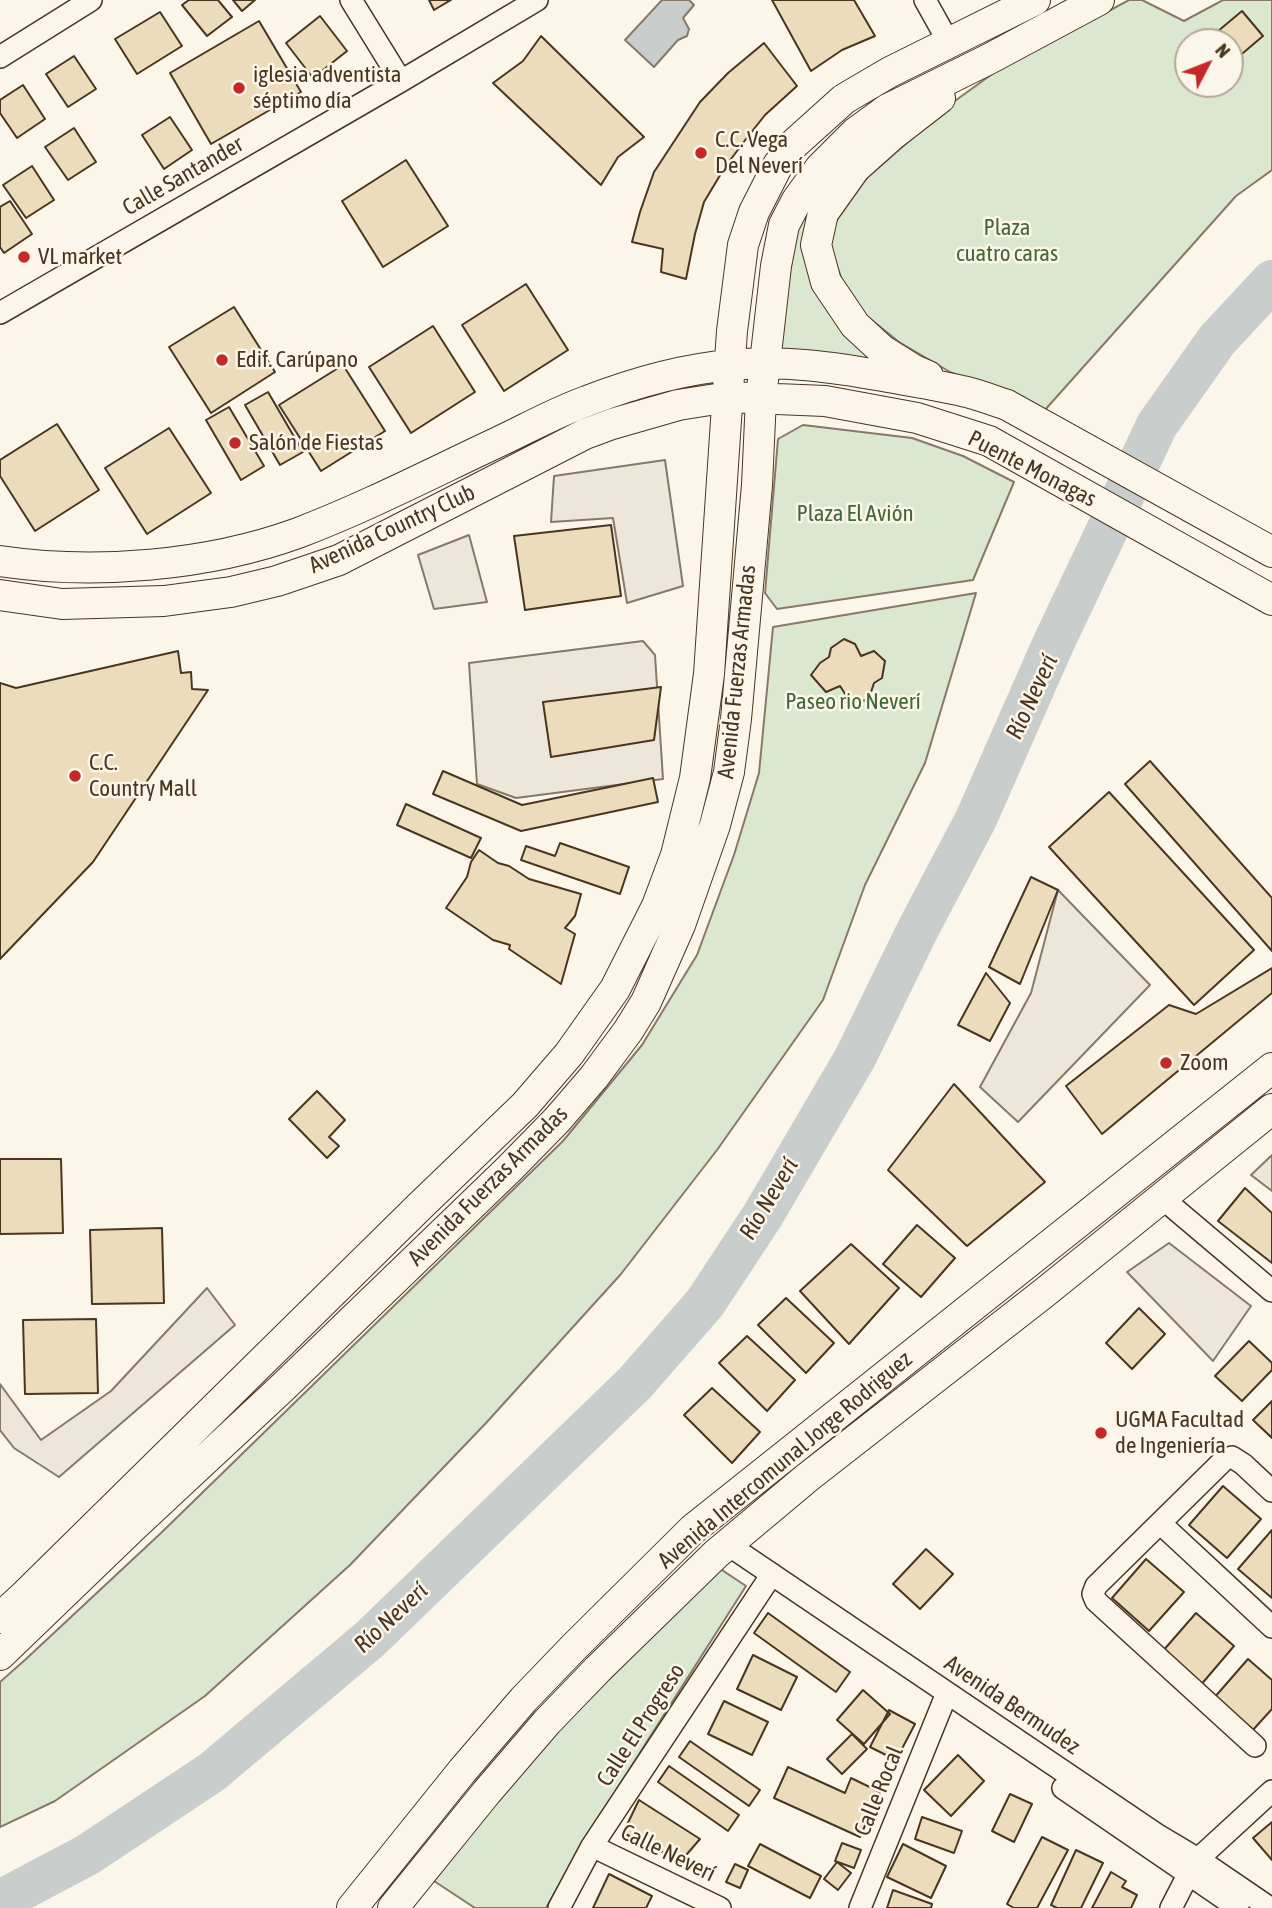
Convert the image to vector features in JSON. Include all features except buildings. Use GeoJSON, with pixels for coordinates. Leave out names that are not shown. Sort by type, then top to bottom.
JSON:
{"type":"FeatureCollection","features":[{"type":"Feature","properties":{"kind":"street"},"geometry":{"type":"LineString","coordinates":[[0,57],[91,0]]}},
{"type":"Feature","properties":{"kind":"street"},"geometry":{"type":"LineString","coordinates":[[351,0],[401,81]]}},
{"type":"Feature","properties":{"kind":"street","name":"Calle Santander"},"geometry":{"type":"LineString","coordinates":[[0,313],[537,0]]}},
{"type":"Feature","properties":{"kind":"street"},"geometry":{"type":"LineString","coordinates":[[925,0],[949,43]]}},
{"type":"Feature","properties":{"kind":"street","name":"Avenida Fuerzas Armadas"},"geometry":{"type":"LineString","coordinates":[[0,1618],[525,1105],[569,1054],[615,989],[662,893],[676,855],[695,778],[709,674],[732,331],[743,245],[754,212],[778,165],[794,144],[844,99],[890,72],[1035,0]]}},
{"type":"Feature","properties":{"kind":"street","name":"Avenida Fuerzas Armadas"},"geometry":{"type":"LineString","coordinates":[[0,1655],[509,1169],[594,1077],[628,1031],[646,1002],[684,912],[716,825],[729,772],[757,485],[761,398],[776,266],[784,225],[797,200],[820,168],[855,133],[888,110],[989,60],[1099,0]]}},
{"type":"Feature","properties":{"kind":"street"},"geometry":{"type":"LineString","coordinates":[[964,391],[914,370],[882,350],[855,325],[826,282],[816,245],[823,213],[855,169],[891,136],[989,60]]}},
{"type":"Feature","properties":{"kind":"street","name":"Puente Monagas"},"geometry":{"type":"LineString","coordinates":[[730,365],[793,363],[834,367],[964,391],[1007,405],[1269,551]]}},
{"type":"Feature","properties":{"kind":"street","name":"Avenida Country Club"},"geometry":{"type":"LineString","coordinates":[[0,561],[19,564],[133,567],[202,558],[260,545],[354,510],[585,401],[635,384],[730,365]]}},
{"type":"Feature","properties":{"kind":"street","name":"Puente Monagas"},"geometry":{"type":"LineString","coordinates":[[729,397],[825,401],[917,418],[989,441],[1260,594]]}},
{"type":"Feature","properties":{"kind":"street","name":"Avenida Country Club"},"geometry":{"type":"LineString","coordinates":[[0,595],[62,604],[164,601],[231,592],[277,581],[339,560],[585,434],[678,405],[729,397]]}},
{"type":"Feature","properties":{"kind":"street","name":"Avenida Intercomunal Jorge Rodriguez"},"geometry":{"type":"LineString","coordinates":[[352,1908],[524,1699],[693,1529],[1272,1068]]}},
{"type":"Feature","properties":{"kind":"street","name":"Avenida Intercomunal Jorge Rodriguez"},"geometry":{"type":"LineString","coordinates":[[393,1908],[547,1722],[722,1548],[1272,1109]]}},
{"type":"Feature","properties":{"kind":"street"},"geometry":{"type":"LineString","coordinates":[[1162,1198],[1272,1291]]}},
{"type":"Feature","properties":{"kind":"street"},"geometry":{"type":"LineString","coordinates":[[1255,1746],[1096,1601],[1093,1594],[1096,1586],[1225,1459],[1232,1457],[1272,1491]]}},
{"type":"Feature","properties":{"kind":"street"},"geometry":{"type":"LineString","coordinates":[[1160,1523],[1272,1627]]}},
{"type":"Feature","properties":{"kind":"street","name":"Avenida Bermudez"},"geometry":{"type":"LineString","coordinates":[[722,1548],[1193,1867],[1270,1908]]}},
{"type":"Feature","properties":{"kind":"street","name":"Calle El Progreso"},"geometry":{"type":"LineString","coordinates":[[559,1908],[592,1846],[769,1580]]}},
{"type":"Feature","properties":{"kind":"street","name":"Calle Rocal"},"geometry":{"type":"LineString","coordinates":[[860,1908],[945,1699]]}},
{"type":"Feature","properties":{"kind":"street"},"geometry":{"type":"LineString","coordinates":[[1171,1908],[1193,1867],[1272,1791]]}},
{"type":"Feature","properties":{"kind":"street","name":"Calle Neverí"},"geometry":{"type":"LineString","coordinates":[[592,1846],[720,1908]]}},
{"type":"Feature","properties":{"kind":"street","name":"Avenida Bermudez"},"geometry":{"type":"LineString","coordinates":[[1193,1867],[1238,1908]]}},
{"type":"Feature","properties":{"kind":"green space","name":"Plaza cuatro caras"},"geometry":{"type":"Polygon","coordinates":[[[1129,0],[1142,0],[1184,21],[1223,0],[1272,0],[1272,170],[1236,196],[1044,411],[950,372],[899,342],[863,313],[843,283],[830,246],[835,223],[867,178],[952,103],[995,72],[1129,0]]]}},
{"type":"Feature","properties":{"kind":"green space"},"geometry":{"type":"Polygon","coordinates":[[[828,173],[808,241],[878,361],[772,351],[791,233],[828,173]]]}},
{"type":"Feature","properties":{"kind":"green space","name":"Plaza El Avión"},"geometry":{"type":"Polygon","coordinates":[[[803,425],[912,438],[963,456],[1014,482],[973,580],[777,609],[765,593],[778,439],[803,425]]]}},
{"type":"Feature","properties":{"kind":"green space","name":"Paseo rio Neverí"},"geometry":{"type":"Polygon","coordinates":[[[976,593],[925,763],[865,885],[823,1000],[717,1150],[621,1274],[486,1423],[350,1565],[205,1696],[55,1801],[0,1827],[0,1682],[161,1533],[563,1141],[642,1045],[697,955],[734,855],[759,773],[773,627],[976,593]]]}},
{"type":"Feature","properties":{"kind":"green space"},"geometry":{"type":"Polygon","coordinates":[[[719,1568],[746,1586],[585,1839],[546,1908],[475,1908],[434,1881],[501,1794],[549,1740],[719,1568]]]}},
{"type":"Feature","properties":{"kind":"shaded area"},"geometry":{"type":"Polygon","coordinates":[[[662,0],[689,0],[694,5],[683,18],[689,29],[687,36],[678,40],[654,67],[625,40],[662,0]]]}},
{"type":"Feature","properties":{"kind":"shaded area"},"geometry":{"type":"Polygon","coordinates":[[[665,460],[683,586],[627,603],[613,518],[551,522],[554,476],[665,460]]]}},
{"type":"Feature","properties":{"kind":"shaded area"},"geometry":{"type":"Polygon","coordinates":[[[469,535],[487,602],[434,609],[418,555],[469,535]]]}},
{"type":"Feature","properties":{"kind":"shaded area"},"geometry":{"type":"Polygon","coordinates":[[[643,641],[655,655],[663,779],[516,798],[477,784],[469,663],[643,641]]]}},
{"type":"Feature","properties":{"kind":"shaded area"},"geometry":{"type":"Polygon","coordinates":[[[1058,890],[1150,985],[1018,1122],[980,1087],[1031,993],[1058,890]]]}},
{"type":"Feature","properties":{"kind":"shaded area"},"geometry":{"type":"Polygon","coordinates":[[[1272,1155],[1272,1191],[1251,1175],[1272,1155]]]}},
{"type":"Feature","properties":{"kind":"shaded area"},"geometry":{"type":"Polygon","coordinates":[[[1169,1243],[1251,1306],[1213,1361],[1127,1272],[1169,1243]]]}},
{"type":"Feature","properties":{"kind":"shaded area"},"geometry":{"type":"Polygon","coordinates":[[[207,1288],[235,1325],[59,1477],[14,1448],[0,1430],[0,1384],[41,1440],[111,1391],[207,1288]]]}},
{"type":"Feature","properties":{"kind":"waterway","name":"Río Neverí"},"geometry":{"type":"LineString","coordinates":[[0,1901],[87,1855],[212,1772],[370,1639],[635,1383],[705,1303],[763,1215],[855,1058],[976,819],[1054,642],[1157,425],[1217,340],[1272,281]]}},
{"type":"Feature","properties":{"kind":"place","name":"iglesia adventista séptimo día"},"geometry":{"type":"Point","coordinates":[239,88]}},
{"type":"Feature","properties":{"kind":"place","name":"C.C. Vega Del Neverí"},"geometry":{"type":"Point","coordinates":[701,153]}},
{"type":"Feature","properties":{"kind":"place","name":"VL market"},"geometry":{"type":"Point","coordinates":[24,257]}},
{"type":"Feature","properties":{"kind":"place","name":"Edif. Carúpano"},"geometry":{"type":"Point","coordinates":[222,360]}},
{"type":"Feature","properties":{"kind":"place","name":"Salón de Fiestas"},"geometry":{"type":"Point","coordinates":[235,443]}},
{"type":"Feature","properties":{"kind":"place","name":"C.C. Country Mall"},"geometry":{"type":"Point","coordinates":[75,776]}},
{"type":"Feature","properties":{"kind":"place","name":"Zoom"},"geometry":{"type":"Point","coordinates":[1166,1063]}},
{"type":"Feature","properties":{"kind":"place","name":"UGMA Facultad de Ingeniería"},"geometry":{"type":"Point","coordinates":[1101,1433]}}]}
